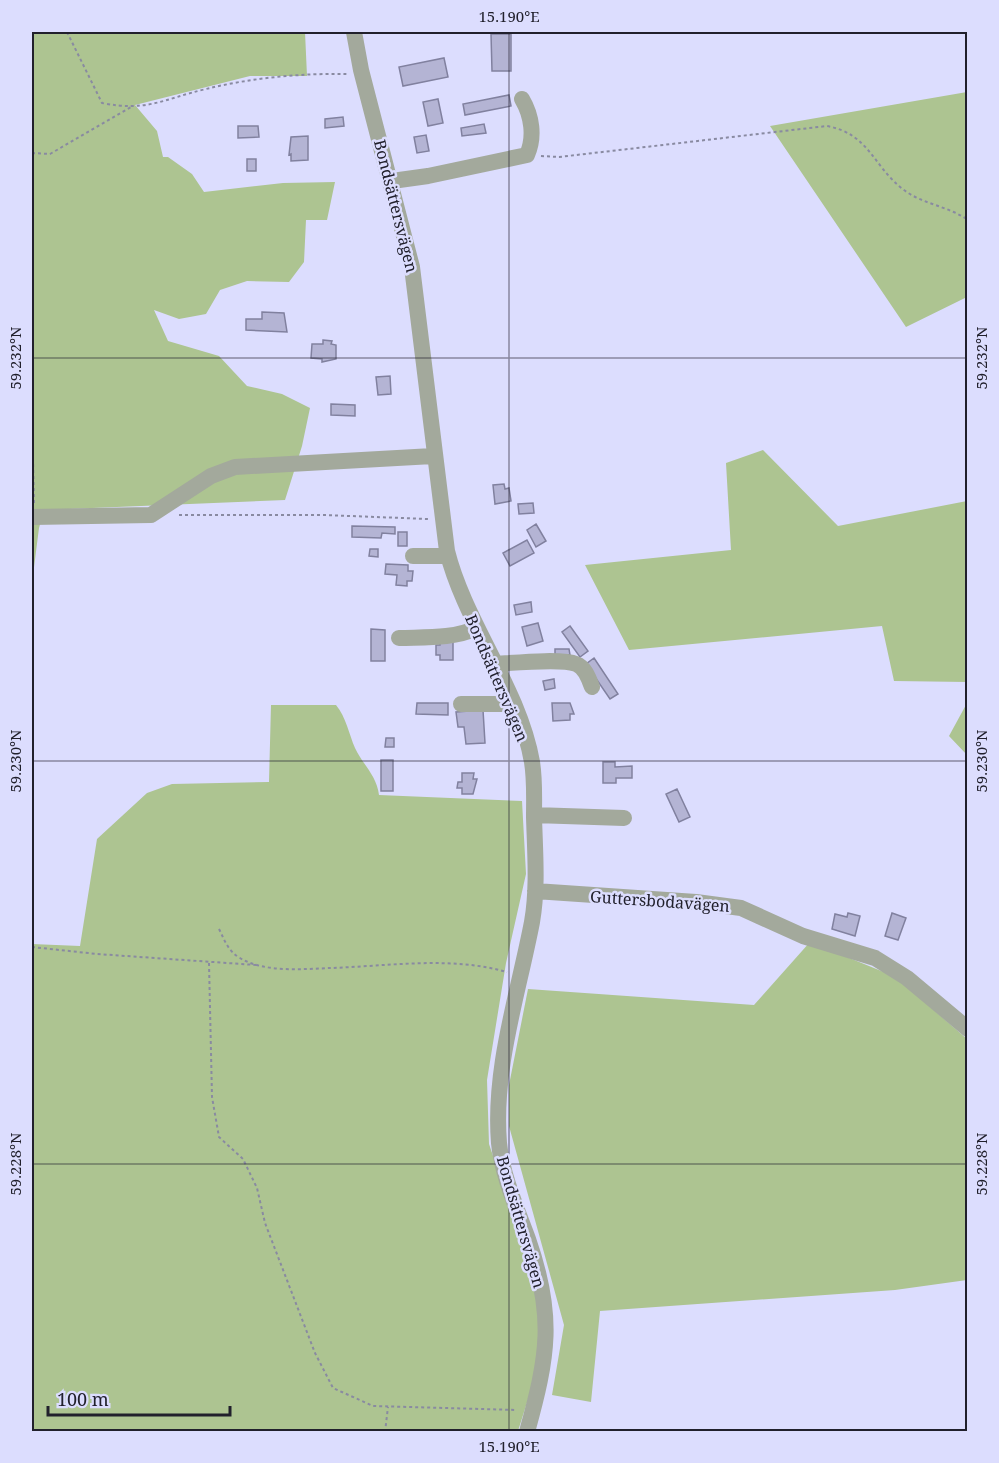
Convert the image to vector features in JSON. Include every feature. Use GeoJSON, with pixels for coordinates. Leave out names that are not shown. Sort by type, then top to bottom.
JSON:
{"type":"FeatureCollection","features":[{"type":"Feature","properties":{"kind":"street","name":"Bondsättersvägen"},"geometry":{"type":"LineString","coordinates":[[354,32],[412,267],[433,456],[453,577],[512,704],[532,762],[536,891],[504,1058],[498,1123],[499,1146],[531,1252],[547,1323],[543,1375],[527,1431]]}},
{"type":"Feature","properties":{"kind":"street"},"geometry":{"type":"LineString","coordinates":[[392,181],[428,176],[527,155],[532,145],[531,128],[529,110],[522,99]]}},
{"type":"Feature","properties":{"kind":"street"},"geometry":{"type":"LineString","coordinates":[[32,517],[151,516],[211,476],[235,467],[433,456]]}},
{"type":"Feature","properties":{"kind":"street"},"geometry":{"type":"LineString","coordinates":[[413,556],[448,556]]}},
{"type":"Feature","properties":{"kind":"street"},"geometry":{"type":"LineString","coordinates":[[399,638],[445,636],[466,633],[477,628]]}},
{"type":"Feature","properties":{"kind":"street"},"geometry":{"type":"LineString","coordinates":[[494,664],[566,661],[578,664],[587,675],[592,687]]}},
{"type":"Feature","properties":{"kind":"street"},"geometry":{"type":"LineString","coordinates":[[460,704],[512,704]]}},
{"type":"Feature","properties":{"kind":"street"},"geometry":{"type":"LineString","coordinates":[[534,815],[624,818]]}},
{"type":"Feature","properties":{"kind":"street","name":"Guttersbodavägen"},"geometry":{"type":"LineString","coordinates":[[536,891],[704,902],[741,908],[803,936],[875,958],[907,978],[968,1029]]}},
{"type":"Feature","properties":{"kind":"path"},"geometry":{"type":"LineString","coordinates":[[67,32],[102,103],[131,107],[152,106],[206,89],[247,81],[363,75]]}},
{"type":"Feature","properties":{"kind":"path"},"geometry":{"type":"LineString","coordinates":[[32,153],[50,154],[104,125],[131,107]]}},
{"type":"Feature","properties":{"kind":"path"},"geometry":{"type":"LineString","coordinates":[[527,155],[559,157],[827,126],[844,130],[855,136],[888,176],[906,192],[956,211],[968,220]]}},
{"type":"Feature","properties":{"kind":"path"},"geometry":{"type":"LineString","coordinates":[[32,416],[35,472],[32,517]]}},
{"type":"Feature","properties":{"kind":"path"},"geometry":{"type":"LineString","coordinates":[[175,515],[324,515],[443,519]]}},
{"type":"Feature","properties":{"kind":"path"},"geometry":{"type":"LineString","coordinates":[[219,928],[228,948],[241,959],[261,965]]}},
{"type":"Feature","properties":{"kind":"path"},"geometry":{"type":"LineString","coordinates":[[32,947],[296,969],[414,964],[462,965],[493,968],[521,976]]}},
{"type":"Feature","properties":{"kind":"path"},"geometry":{"type":"LineString","coordinates":[[209,963],[212,1097],[219,1137],[243,1159],[257,1188],[270,1234],[315,1353],[333,1388],[365,1404],[388,1407],[510,1408],[532,1414]]}},
{"type":"Feature","properties":{"kind":"path"},"geometry":{"type":"LineString","coordinates":[[385,1431],[388,1407]]}},
{"type":"Feature","properties":{"kind":"green space"},"geometry":{"type":"Polygon","coordinates":[[[32,32],[305,32],[307,76],[250,76],[135,105],[157,131],[163,157],[168,157],[192,174],[204,192],[283,183],[335,182],[327,220],[306,220],[304,262],[289,282],[247,281],[220,290],[206,314],[179,319],[154,310],[168,341],[219,356],[247,386],[282,394],[310,408],[302,446],[285,500],[44,510],[39,528],[32,583],[32,32]]]}},
{"type":"Feature","properties":{"kind":"green space"},"geometry":{"type":"Polygon","coordinates":[[[967,92],[967,297],[906,327],[770,126],[967,92]]]}},
{"type":"Feature","properties":{"kind":"green space"},"geometry":{"type":"Polygon","coordinates":[[[763,450],[838,526],[967,501],[967,682],[894,681],[882,626],[629,650],[585,565],[731,550],[726,463],[763,450]]]}},
{"type":"Feature","properties":{"kind":"green space"},"geometry":{"type":"Polygon","coordinates":[[[967,703],[967,755],[949,736],[967,703]]]}},
{"type":"Feature","properties":{"kind":"green space"},"geometry":{"type":"Polygon","coordinates":[[[271,705],[336,705],[345,720],[358,754],[376,782],[379,795],[522,801],[526,874],[506,963],[487,1080],[489,1144],[527,1257],[542,1323],[536,1374],[518,1431],[32,1432],[32,944],[80,946],[97,839],[147,793],[172,784],[269,782],[271,705]]]}},
{"type":"Feature","properties":{"kind":"green space"},"geometry":{"type":"Polygon","coordinates":[[[810,942],[896,977],[967,1039],[967,1280],[895,1290],[600,1311],[591,1402],[552,1395],[564,1325],[509,1126],[509,1085],[528,989],[754,1005],[810,942]]]}},
{"type":"Feature","properties":{"kind":"building"},"geometry":{"type":"Polygon","coordinates":[[[491,34],[511,34],[511,71],[492,71],[491,34]]]}},
{"type":"Feature","properties":{"kind":"building"},"geometry":{"type":"Polygon","coordinates":[[[444,58],[448,77],[403,86],[399,67],[444,58]]]}},
{"type":"Feature","properties":{"kind":"building"},"geometry":{"type":"Polygon","coordinates":[[[509,95],[511,106],[465,115],[463,104],[509,95]]]}},
{"type":"Feature","properties":{"kind":"building"},"geometry":{"type":"Polygon","coordinates":[[[438,99],[443,123],[428,126],[423,102],[438,99]]]}},
{"type":"Feature","properties":{"kind":"building"},"geometry":{"type":"Polygon","coordinates":[[[343,117],[344,126],[325,128],[325,119],[343,117]]]}},
{"type":"Feature","properties":{"kind":"building"},"geometry":{"type":"Polygon","coordinates":[[[484,124],[486,133],[462,136],[461,128],[484,124]]]}},
{"type":"Feature","properties":{"kind":"building"},"geometry":{"type":"Polygon","coordinates":[[[238,126],[258,126],[259,137],[238,138],[238,126]]]}},
{"type":"Feature","properties":{"kind":"building"},"geometry":{"type":"Polygon","coordinates":[[[426,135],[429,151],[417,153],[414,137],[426,135]]]}},
{"type":"Feature","properties":{"kind":"building"},"geometry":{"type":"Polygon","coordinates":[[[308,136],[308,160],[291,161],[291,154],[289,155],[291,137],[308,136]]]}},
{"type":"Feature","properties":{"kind":"building"},"geometry":{"type":"Polygon","coordinates":[[[247,159],[256,159],[256,171],[247,171],[247,159]]]}},
{"type":"Feature","properties":{"kind":"building"},"geometry":{"type":"Polygon","coordinates":[[[262,312],[284,313],[287,332],[246,330],[246,319],[262,319],[262,312]]]}},
{"type":"Feature","properties":{"kind":"building"},"geometry":{"type":"Polygon","coordinates":[[[323,340],[332,341],[331,344],[336,345],[336,359],[322,362],[322,359],[311,358],[312,344],[323,344],[323,340]]]}},
{"type":"Feature","properties":{"kind":"building"},"geometry":{"type":"Polygon","coordinates":[[[390,376],[391,394],[378,395],[376,377],[390,376]]]}},
{"type":"Feature","properties":{"kind":"building"},"geometry":{"type":"Polygon","coordinates":[[[331,404],[355,405],[355,416],[331,415],[331,404]]]}},
{"type":"Feature","properties":{"kind":"building"},"geometry":{"type":"Polygon","coordinates":[[[504,484],[505,489],[509,488],[511,501],[495,504],[493,485],[504,484]]]}},
{"type":"Feature","properties":{"kind":"building"},"geometry":{"type":"Polygon","coordinates":[[[533,503],[534,513],[519,514],[518,504],[533,503]]]}},
{"type":"Feature","properties":{"kind":"building"},"geometry":{"type":"Polygon","coordinates":[[[536,524],[546,541],[536,547],[527,530],[536,524]]]}},
{"type":"Feature","properties":{"kind":"building"},"geometry":{"type":"Polygon","coordinates":[[[352,526],[395,527],[395,534],[382,533],[381,538],[352,537],[352,526]]]}},
{"type":"Feature","properties":{"kind":"building"},"geometry":{"type":"Polygon","coordinates":[[[398,532],[407,532],[407,546],[398,546],[398,532]]]}},
{"type":"Feature","properties":{"kind":"building"},"geometry":{"type":"Polygon","coordinates":[[[527,540],[534,553],[510,566],[503,553],[527,540]]]}},
{"type":"Feature","properties":{"kind":"building"},"geometry":{"type":"Polygon","coordinates":[[[370,549],[378,549],[378,557],[369,556],[370,549]]]}},
{"type":"Feature","properties":{"kind":"building"},"geometry":{"type":"Polygon","coordinates":[[[386,564],[408,565],[408,571],[413,571],[412,581],[407,581],[407,586],[396,585],[397,575],[385,574],[386,564]]]}},
{"type":"Feature","properties":{"kind":"building"},"geometry":{"type":"Polygon","coordinates":[[[531,602],[532,612],[516,615],[514,605],[531,602]]]}},
{"type":"Feature","properties":{"kind":"building"},"geometry":{"type":"Polygon","coordinates":[[[538,623],[543,641],[527,646],[522,627],[538,623]]]}},
{"type":"Feature","properties":{"kind":"building"},"geometry":{"type":"Polygon","coordinates":[[[570,626],[588,651],[580,657],[562,632],[570,626]]]}},
{"type":"Feature","properties":{"kind":"building"},"geometry":{"type":"Polygon","coordinates":[[[371,629],[385,630],[385,661],[371,661],[371,629]]]}},
{"type":"Feature","properties":{"kind":"building"},"geometry":{"type":"Polygon","coordinates":[[[440,640],[453,640],[453,660],[440,660],[440,655],[436,655],[436,645],[440,645],[440,640]]]}},
{"type":"Feature","properties":{"kind":"building"},"geometry":{"type":"Polygon","coordinates":[[[555,649],[569,649],[570,655],[555,655],[555,649]]]}},
{"type":"Feature","properties":{"kind":"building"},"geometry":{"type":"Polygon","coordinates":[[[594,658],[618,694],[610,699],[586,664],[594,658]]]}},
{"type":"Feature","properties":{"kind":"building"},"geometry":{"type":"Polygon","coordinates":[[[554,679],[555,688],[545,690],[543,681],[554,679]]]}},
{"type":"Feature","properties":{"kind":"building"},"geometry":{"type":"Polygon","coordinates":[[[417,703],[448,703],[448,715],[416,714],[417,703]]]}},
{"type":"Feature","properties":{"kind":"building"},"geometry":{"type":"Polygon","coordinates":[[[552,703],[570,703],[574,714],[570,714],[570,720],[553,721],[552,703]]]}},
{"type":"Feature","properties":{"kind":"building"},"geometry":{"type":"Polygon","coordinates":[[[483,710],[485,743],[466,744],[464,727],[458,727],[456,712],[483,710]]]}},
{"type":"Feature","properties":{"kind":"building"},"geometry":{"type":"Polygon","coordinates":[[[386,738],[394,738],[394,747],[385,747],[386,738]]]}},
{"type":"Feature","properties":{"kind":"building"},"geometry":{"type":"Polygon","coordinates":[[[381,760],[393,760],[393,791],[381,791],[381,760]]]}},
{"type":"Feature","properties":{"kind":"building"},"geometry":{"type":"Polygon","coordinates":[[[603,762],[615,762],[615,767],[632,766],[632,778],[616,778],[616,783],[603,783],[603,762]]]}},
{"type":"Feature","properties":{"kind":"building"},"geometry":{"type":"Polygon","coordinates":[[[462,773],[474,773],[473,779],[477,779],[473,794],[462,794],[462,788],[457,788],[458,782],[462,782],[462,773]]]}},
{"type":"Feature","properties":{"kind":"building"},"geometry":{"type":"Polygon","coordinates":[[[677,789],[690,817],[679,822],[666,794],[677,789]]]}},
{"type":"Feature","properties":{"kind":"building"},"geometry":{"type":"Polygon","coordinates":[[[848,913],[860,916],[855,936],[832,929],[835,914],[847,917],[848,913]]]}},
{"type":"Feature","properties":{"kind":"building"},"geometry":{"type":"Polygon","coordinates":[[[892,913],[906,918],[898,940],[885,936],[892,913]]]}}]}
